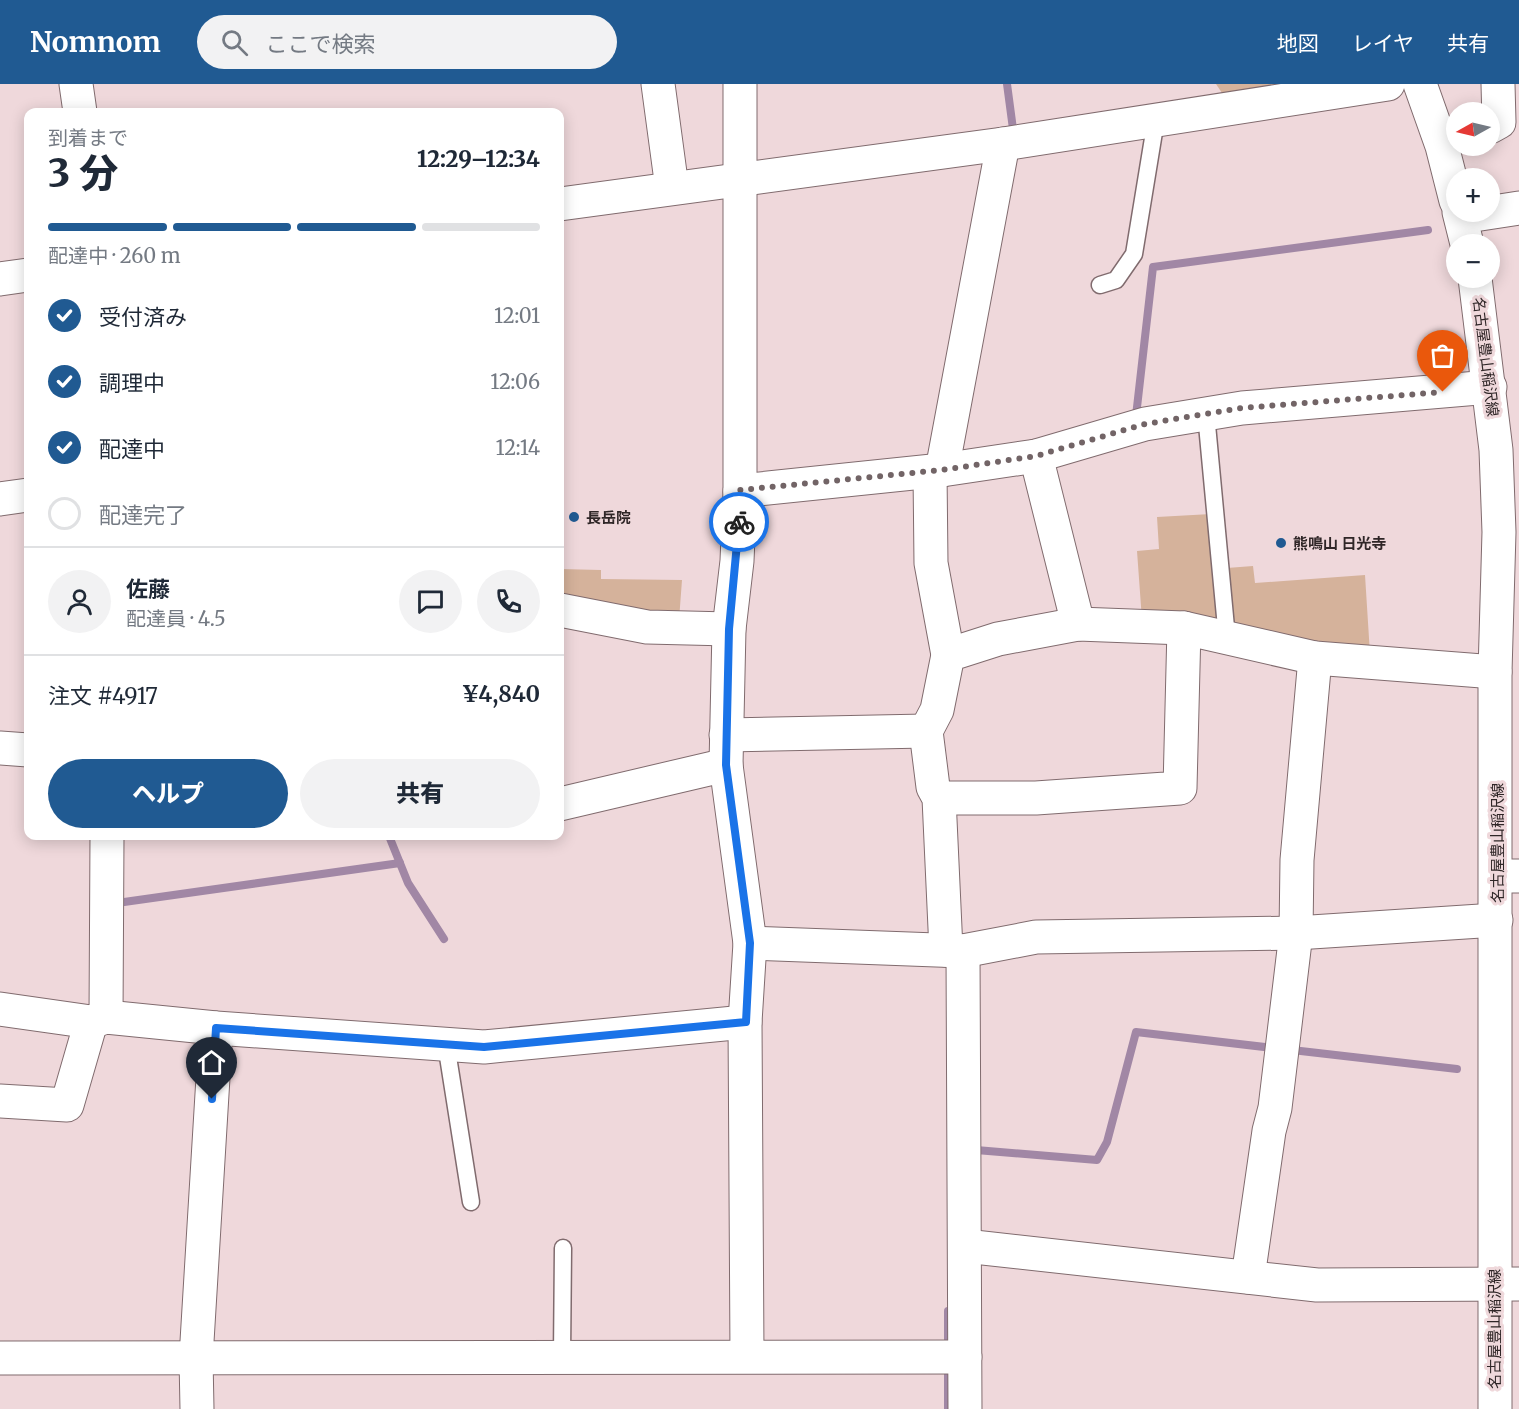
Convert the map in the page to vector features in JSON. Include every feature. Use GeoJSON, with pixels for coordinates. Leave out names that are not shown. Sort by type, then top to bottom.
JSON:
{"type":"FeatureCollection","features":[{"type":"Feature","properties":{"kind":"street"},"geometry":{"type":"LineString","coordinates":[[76,84],[79,108]]}},
{"type":"Feature","properties":{"kind":"street"},"geometry":{"type":"LineString","coordinates":[[658,84],[672,188]]}},
{"type":"Feature","properties":{"kind":"street"},"geometry":{"type":"LineString","coordinates":[[740,84],[740,490],[737,561],[729,629],[726,750],[750,943],[746,1022],[747,1356]]}},
{"type":"Feature","properties":{"kind":"street"},"geometry":{"type":"LineString","coordinates":[[564,203],[1004,144],[1388,84]]}},
{"type":"Feature","properties":{"kind":"street"},"geometry":{"type":"LineString","coordinates":[[1420,84],[1446,137]]}},
{"type":"Feature","properties":{"kind":"street"},"geometry":{"type":"LineString","coordinates":[[1498,84],[1498,102]]}},
{"type":"Feature","properties":{"kind":"street"},"geometry":{"type":"LineString","coordinates":[[965,1409],[965,1246],[954,951],[939,798],[933,787],[926,730],[936,711],[948,655],[931,563],[936,471],[1004,144]]}},
{"type":"Feature","properties":{"kind":"street"},"geometry":{"type":"LineString","coordinates":[[1500,211],[1519,208]]}},
{"type":"Feature","properties":{"kind":"street"},"geometry":{"type":"LineString","coordinates":[[0,279],[24,276]]}},
{"type":"Feature","properties":{"kind":"street","name":"名古屋豊山稲沢線"},"geometry":{"type":"LineString","coordinates":[[1476,288],[1496,450],[1509,532],[1496,672],[1508,876],[1496,920],[1506,1285],[1495,1409]]}},
{"type":"Feature","properties":{"kind":"street"},"geometry":{"type":"LineString","coordinates":[[740,490],[936,471],[1036,456],[1145,424],[1242,408],[1490,387]]}},
{"type":"Feature","properties":{"kind":"street"},"geometry":{"type":"LineString","coordinates":[[1036,456],[1078,624]]}},
{"type":"Feature","properties":{"kind":"street"},"geometry":{"type":"LineString","coordinates":[[0,500],[24,496]]}},
{"type":"Feature","properties":{"kind":"street"},"geometry":{"type":"LineString","coordinates":[[564,611],[647,627],[729,629]]}},
{"type":"Feature","properties":{"kind":"street"},"geometry":{"type":"LineString","coordinates":[[948,655],[998,639],[1078,624],[1184,628],[1315,658],[1496,672]]}},
{"type":"Feature","properties":{"kind":"street"},"geometry":{"type":"LineString","coordinates":[[939,798],[1036,798],[1180,788],[1184,628]]}},
{"type":"Feature","properties":{"kind":"street"},"geometry":{"type":"LineString","coordinates":[[1248,1277],[1269,1131],[1275,1108],[1296,933],[1298,860],[1315,658]]}},
{"type":"Feature","properties":{"kind":"street"},"geometry":{"type":"LineString","coordinates":[[564,803],[726,750],[926,730]]}},
{"type":"Feature","properties":{"kind":"street"},"geometry":{"type":"LineString","coordinates":[[0,748],[24,750]]}},
{"type":"Feature","properties":{"kind":"street"},"geometry":{"type":"LineString","coordinates":[[0,1101],[67,1104],[98,1020],[106,840]]}},
{"type":"Feature","properties":{"kind":"street"},"geometry":{"type":"LineString","coordinates":[[750,943],[954,951],[1036,937],[1296,933],[1496,920]]}},
{"type":"Feature","properties":{"kind":"street"},"geometry":{"type":"LineString","coordinates":[[0,1009],[98,1020],[484,1047],[746,1022]]}},
{"type":"Feature","properties":{"kind":"street"},"geometry":{"type":"LineString","coordinates":[[197,1409],[196,1358],[216,1028]]}},
{"type":"Feature","properties":{"kind":"street"},"geometry":{"type":"LineString","coordinates":[[965,1246],[1317,1285],[1506,1285]]}},
{"type":"Feature","properties":{"kind":"street"},"geometry":{"type":"LineString","coordinates":[[0,1358],[965,1357]]}},
{"type":"Feature","properties":{"kind":"lane"},"geometry":{"type":"LineString","coordinates":[[1100,285],[1116,280],[1134,254],[1156,120]]}},
{"type":"Feature","properties":{"kind":"lane"},"geometry":{"type":"LineString","coordinates":[[1206,414],[1227,638]]}},
{"type":"Feature","properties":{"kind":"lane"},"geometry":{"type":"LineString","coordinates":[[446,1044],[471,1202]]}},
{"type":"Feature","properties":{"kind":"lane"},"geometry":{"type":"LineString","coordinates":[[562,1356],[563,1248]]}},
{"type":"Feature","properties":{"kind":"shaded area"},"geometry":{"type":"Polygon","coordinates":[[[1216,84],[1296,84],[1222,93],[1216,84]]]}},
{"type":"Feature","properties":{"kind":"shaded area"},"geometry":{"type":"Polygon","coordinates":[[[1211,514],[1219,629],[1142,620],[1137,551],[1159,549],[1157,517],[1211,514]]]}},
{"type":"Feature","properties":{"kind":"shaded area"},"geometry":{"type":"Polygon","coordinates":[[[1253,566],[1255,583],[1365,575],[1370,654],[1232,632],[1227,568],[1253,566]]]}},
{"type":"Feature","properties":{"kind":"shaded area"},"geometry":{"type":"Polygon","coordinates":[[[564,569],[601,570],[601,579],[682,580],[679,620],[564,603],[564,569]]]}},
{"type":"Feature","properties":{"kind":"waterway"},"geometry":{"type":"LineString","coordinates":[[1007,84],[1013,129]]}},
{"type":"Feature","properties":{"kind":"waterway"},"geometry":{"type":"LineString","coordinates":[[1136,416],[1153,267],[1428,230]]}},
{"type":"Feature","properties":{"kind":"waterway"},"geometry":{"type":"LineString","coordinates":[[391,840],[408,883],[444,939]]}},
{"type":"Feature","properties":{"kind":"waterway"},"geometry":{"type":"LineString","coordinates":[[117,903],[400,863]]}},
{"type":"Feature","properties":{"kind":"waterway"},"geometry":{"type":"LineString","coordinates":[[976,1150],[1097,1160],[1107,1142],[1136,1032],[1273,1048]]}},
{"type":"Feature","properties":{"kind":"waterway"},"geometry":{"type":"LineString","coordinates":[[1292,1050],[1457,1069]]}},
{"type":"Feature","properties":{"kind":"waterway"},"geometry":{"type":"LineString","coordinates":[[948,1311],[948,1344]]}},
{"type":"Feature","properties":{"kind":"waterway"},"geometry":{"type":"LineString","coordinates":[[948,1373],[948,1409]]}},
{"type":"Feature","properties":{"kind":"way so far"},"geometry":{"type":"LineString","coordinates":[[739,522],[740,490],[942,470],[1036,456],[1145,424],[1242,408],[1443,392]]}},
{"type":"Feature","properties":{"kind":"place","name":"長岳院"},"geometry":{"type":"Point","coordinates":[574,517]}},
{"type":"Feature","properties":{"kind":"place","name":"熊鳴山 日光寺"},"geometry":{"type":"Point","coordinates":[1281,543]}},
{"type":"Feature","properties":{"kind":"route"},"geometry":{"type":"LineString","coordinates":[[212,1099],[216,1028],[484,1047],[746,1022],[750,943],[726,765],[729,629],[739,522]]}}]}
